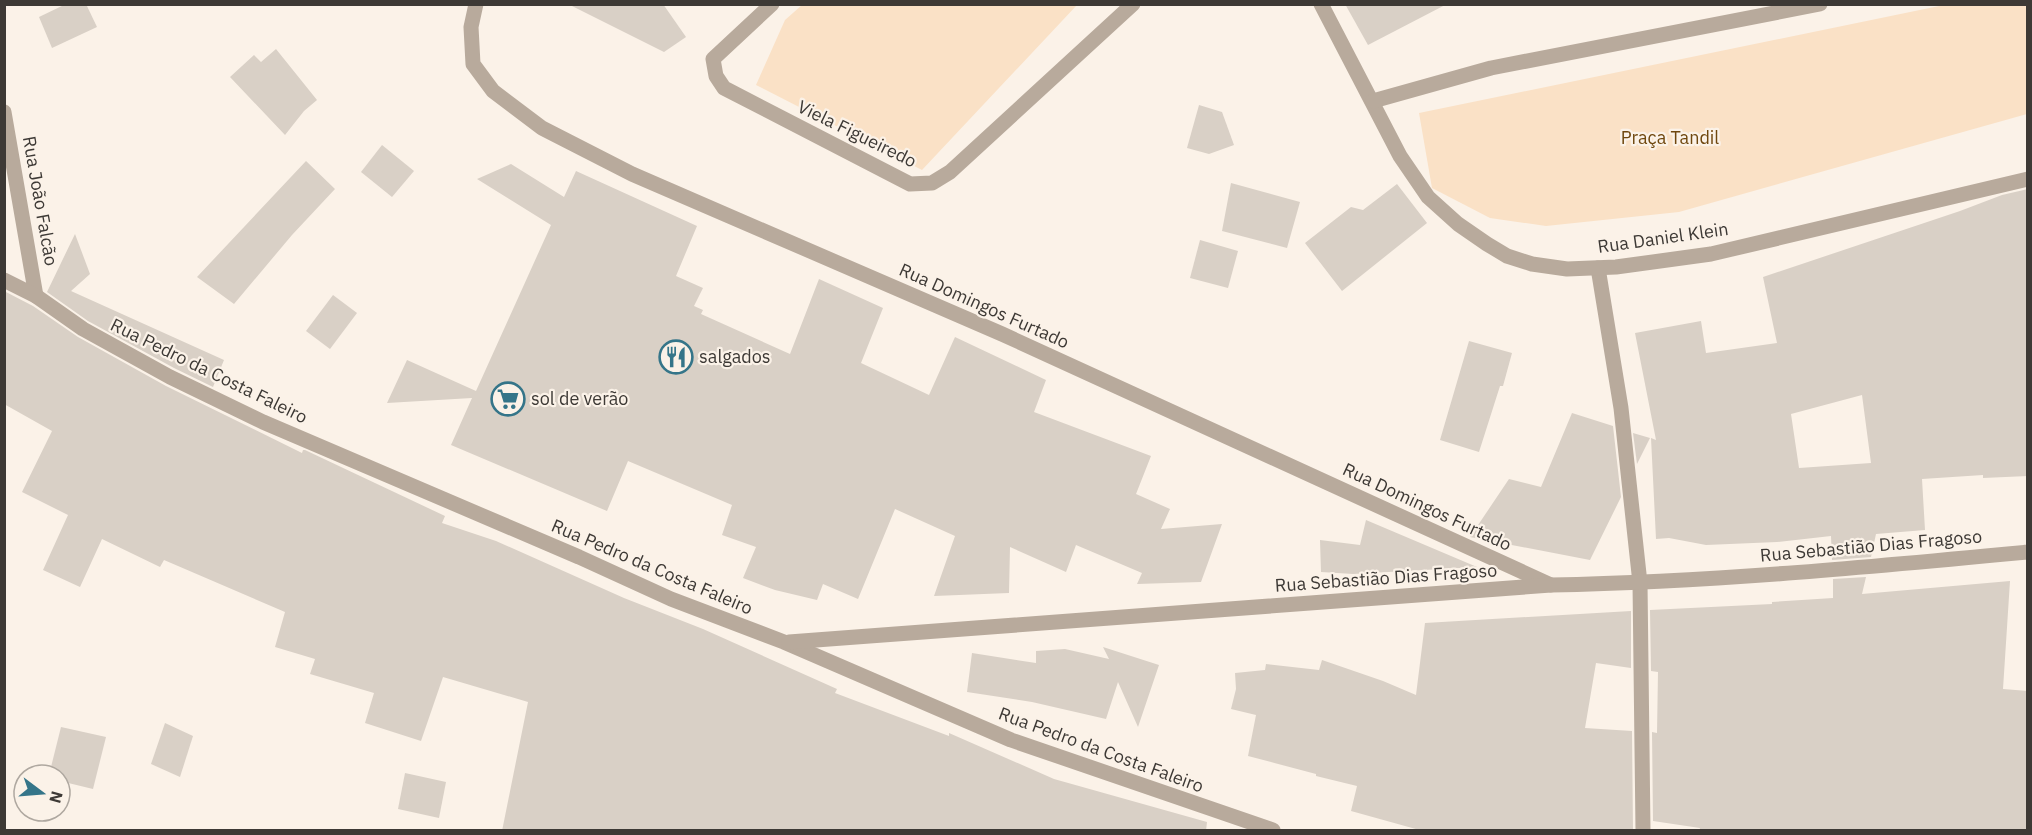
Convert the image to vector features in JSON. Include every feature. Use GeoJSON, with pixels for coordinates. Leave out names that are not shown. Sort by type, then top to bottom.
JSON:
{"type":"FeatureCollection","features":[{"type":"Feature","properties":{"kind":"street","name":"Rua Domingos Furtado"},"geometry":{"type":"LineString","coordinates":[[476,4],[471,27],[473,64],[493,91],[542,128],[632,174],[1002,334],[1551,585]]}},
{"type":"Feature","properties":{"kind":"street","name":"Viela Figueiredo"},"geometry":{"type":"LineString","coordinates":[[772,4],[713,59],[716,76],[724,88],[910,184],[932,183],[950,172],[1133,4]]}},
{"type":"Feature","properties":{"kind":"street","name":"Rua Daniel Klein"},"geometry":{"type":"LineString","coordinates":[[1321,4],[1400,156],[1428,197],[1458,224],[1507,256],[1532,264],[1568,269],[1598,268],[1711,254],[2028,179]]}},
{"type":"Feature","properties":{"kind":"street"},"geometry":{"type":"LineString","coordinates":[[1372,101],[1491,68],[1820,4]]}},
{"type":"Feature","properties":{"kind":"street","name":"Rua João Falcão"},"geometry":{"type":"LineString","coordinates":[[4,112],[36,296]]}},
{"type":"Feature","properties":{"kind":"street"},"geometry":{"type":"LineString","coordinates":[[1598,268],[1621,408],[1640,583],[1643,831]]}},
{"type":"Feature","properties":{"kind":"street","name":"Rua Pedro da Costa Faleiro"},"geometry":{"type":"LineString","coordinates":[[4,280],[36,296],[83,329],[170,377],[263,422],[579,557],[671,599],[784,642],[1011,740],[1273,831]]}},
{"type":"Feature","properties":{"kind":"street","name":"Rua Sebastião Dias Fragoso"},"geometry":{"type":"LineString","coordinates":[[784,642],[1551,585],[1640,583],[1827,571],[2028,552]]}},
{"type":"Feature","properties":{"kind":"green space"},"geometry":{"type":"Polygon","coordinates":[[[802,5],[1077,5],[922,170],[756,85],[785,20],[802,5]]]}},
{"type":"Feature","properties":{"kind":"green space","name":"Praça Tandil"},"geometry":{"type":"Polygon","coordinates":[[[1944,5],[2027,5],[2027,114],[1679,212],[1546,226],[1490,218],[1432,188],[1419,113],[1944,5]]]}},
{"type":"Feature","properties":{"kind":"building"},"geometry":{"type":"Polygon","coordinates":[[[66,4],[86,4],[97,27],[52,48],[39,17],[66,4]]]}},
{"type":"Feature","properties":{"kind":"building"},"geometry":{"type":"Polygon","coordinates":[[[568,4],[663,4],[686,37],[664,52],[568,4]]]}},
{"type":"Feature","properties":{"kind":"building"},"geometry":{"type":"Polygon","coordinates":[[[1345,4],[1447,4],[1368,45],[1345,4]]]}},
{"type":"Feature","properties":{"kind":"building"},"geometry":{"type":"Polygon","coordinates":[[[276,49],[317,100],[304,111],[285,135],[230,77],[254,55],[261,62],[276,49]]]}},
{"type":"Feature","properties":{"kind":"building"},"geometry":{"type":"Polygon","coordinates":[[[1199,105],[1222,112],[1234,145],[1209,154],[1187,148],[1199,105]]]}},
{"type":"Feature","properties":{"kind":"building"},"geometry":{"type":"Polygon","coordinates":[[[382,145],[414,171],[392,197],[361,172],[382,145]]]}},
{"type":"Feature","properties":{"kind":"building"},"geometry":{"type":"Polygon","coordinates":[[[306,161],[335,189],[292,235],[234,304],[197,277],[306,161]]]}},
{"type":"Feature","properties":{"kind":"building"},"geometry":{"type":"Polygon","coordinates":[[[511,164],[564,197],[576,171],[697,226],[676,276],[703,288],[694,306],[703,310],[701,314],[790,354],[819,279],[883,308],[861,363],[929,395],[955,337],[1046,380],[1034,412],[1151,456],[1136,494],[1170,509],[1161,529],[1222,524],[1201,582],[1137,584],[1142,573],[1076,545],[1066,572],[1010,547],[1009,593],[934,596],[955,536],[895,509],[858,599],[823,584],[817,600],[775,590],[743,578],[756,547],[722,535],[732,505],[628,461],[607,511],[451,445],[472,398],[387,403],[407,360],[476,391],[551,225],[477,179],[511,164]]]}},
{"type":"Feature","properties":{"kind":"building"},"geometry":{"type":"Polygon","coordinates":[[[1231,183],[1300,202],[1287,248],[1222,231],[1231,183]]]}},
{"type":"Feature","properties":{"kind":"building"},"geometry":{"type":"Polygon","coordinates":[[[1397,184],[1427,223],[1342,291],[1305,243],[1351,207],[1363,210],[1397,184]]]}},
{"type":"Feature","properties":{"kind":"building"},"geometry":{"type":"Polygon","coordinates":[[[2028,189],[2028,476],[1983,478],[1983,475],[1922,479],[1925,530],[1876,534],[1871,557],[1832,560],[1831,536],[1777,542],[1706,545],[1669,538],[1656,539],[1651,438],[1656,440],[1635,333],[1701,321],[1706,353],[1777,343],[1763,277],[2002,195],[2028,189]],[[1862,395],[1791,414],[1799,468],[1871,463],[1862,395]]]}},
{"type":"Feature","properties":{"kind":"building"},"geometry":{"type":"Polygon","coordinates":[[[75,234],[90,274],[71,291],[224,360],[213,387],[88,321],[47,292],[75,234]]]}},
{"type":"Feature","properties":{"kind":"building"},"geometry":{"type":"Polygon","coordinates":[[[1200,240],[1238,251],[1228,288],[1190,278],[1200,240]]]}},
{"type":"Feature","properties":{"kind":"building"},"geometry":{"type":"Polygon","coordinates":[[[4,291],[33,306],[78,337],[166,386],[302,453],[305,450],[445,516],[442,523],[496,541],[624,598],[703,629],[837,689],[835,693],[949,736],[949,733],[1054,779],[1207,822],[1206,831],[502,831],[528,702],[443,677],[421,741],[365,723],[374,693],[310,674],[315,659],[275,647],[285,612],[164,560],[160,567],[102,539],[80,587],[43,570],[68,515],[22,492],[52,431],[4,404],[4,291]]]}},
{"type":"Feature","properties":{"kind":"building"},"geometry":{"type":"Polygon","coordinates":[[[333,295],[357,313],[330,349],[306,331],[333,295]]]}},
{"type":"Feature","properties":{"kind":"building"},"geometry":{"type":"Polygon","coordinates":[[[1469,341],[1512,353],[1503,386],[1500,386],[1479,452],[1440,440],[1469,341]]]}},
{"type":"Feature","properties":{"kind":"building"},"geometry":{"type":"Polygon","coordinates":[[[1572,413],[1613,426],[1621,497],[1590,560],[1470,537],[1509,479],[1541,487],[1572,413]]]}},
{"type":"Feature","properties":{"kind":"building"},"geometry":{"type":"Polygon","coordinates":[[[1633,433],[1650,438],[1637,464],[1633,433]]]}},
{"type":"Feature","properties":{"kind":"building"},"geometry":{"type":"Polygon","coordinates":[[[1366,520],[1477,567],[1353,574],[1321,572],[1320,540],[1360,545],[1366,520]]]}},
{"type":"Feature","properties":{"kind":"building"},"geometry":{"type":"Polygon","coordinates":[[[1866,577],[1862,594],[2010,581],[2003,689],[2028,691],[2028,831],[1699,831],[1700,828],[1653,821],[1652,732],[1657,733],[1658,672],[1651,671],[1650,610],[1772,604],[1772,602],[1833,598],[1833,579],[1866,577]]]}},
{"type":"Feature","properties":{"kind":"building"},"geometry":{"type":"Polygon","coordinates":[[[1631,611],[1631,668],[1596,663],[1585,728],[1632,731],[1633,831],[1423,831],[1351,811],[1357,786],[1248,756],[1256,715],[1231,709],[1236,689],[1235,673],[1265,670],[1266,664],[1319,670],[1322,660],[1416,695],[1425,623],[1631,611]]]}},
{"type":"Feature","properties":{"kind":"building"},"geometry":{"type":"Polygon","coordinates":[[[1103,647],[1159,665],[1138,727],[1118,682],[1106,719],[1032,702],[967,692],[972,653],[1036,663],[1036,651],[1065,649],[1109,659],[1103,647]]]}},
{"type":"Feature","properties":{"kind":"building"},"geometry":{"type":"Polygon","coordinates":[[[165,723],[193,736],[180,777],[151,764],[165,723]]]}},
{"type":"Feature","properties":{"kind":"building"},"geometry":{"type":"Polygon","coordinates":[[[61,727],[106,737],[93,789],[72,784],[72,763],[52,763],[61,727]]]}},
{"type":"Feature","properties":{"kind":"building"},"geometry":{"type":"Polygon","coordinates":[[[405,773],[446,782],[439,818],[398,809],[405,773]]]}},
{"type":"Feature","properties":{"kind":"place","name":"salgados"},"geometry":{"type":"Point","coordinates":[676,357]}},
{"type":"Feature","properties":{"kind":"place","name":"sol de verão"},"geometry":{"type":"Point","coordinates":[508,399]}}]}
